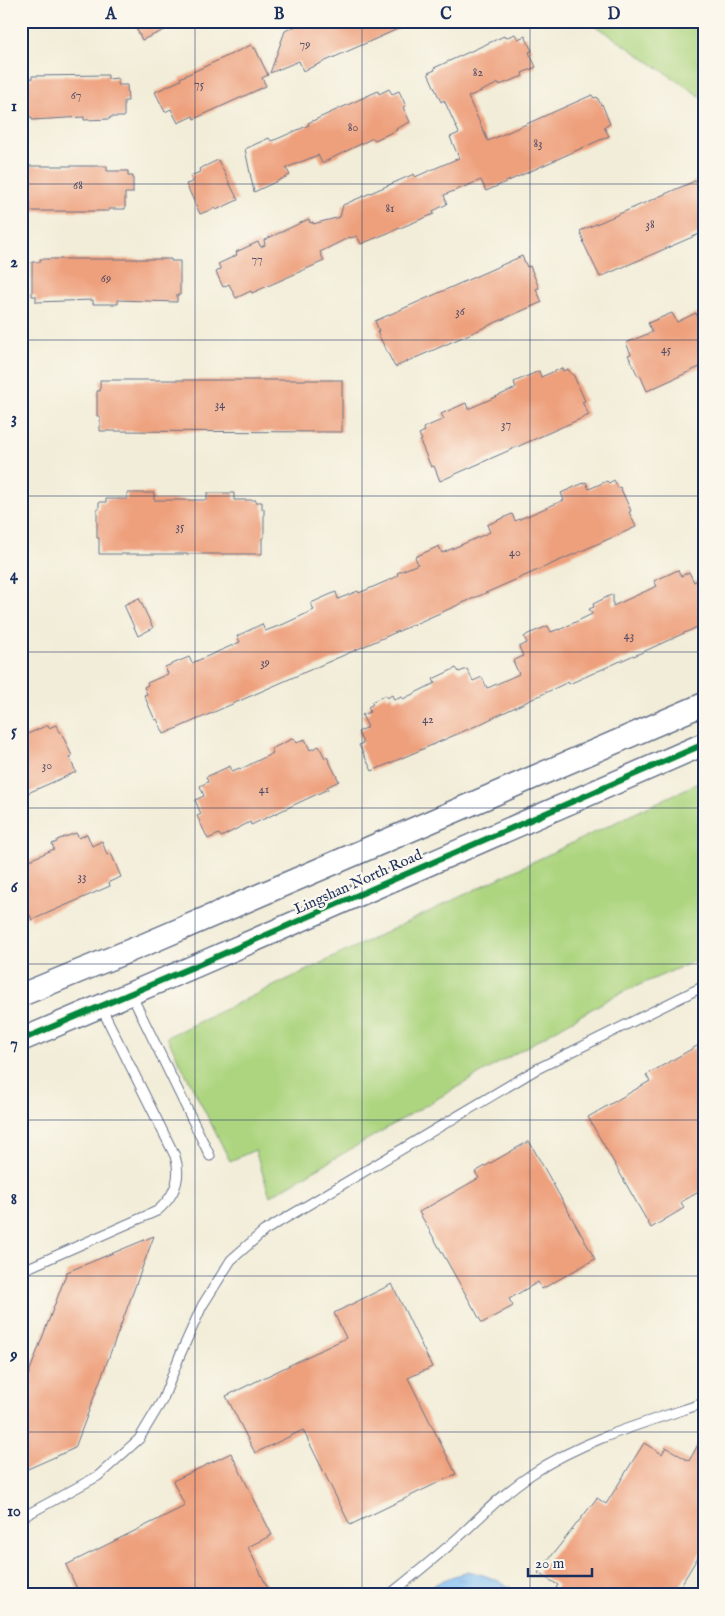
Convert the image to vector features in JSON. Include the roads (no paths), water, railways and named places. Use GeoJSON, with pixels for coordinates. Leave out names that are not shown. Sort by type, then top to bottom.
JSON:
{"type":"FeatureCollection","features":[{"type":"Feature","properties":{"kind":"street","name":"Lingshan North Road"},"geometry":{"type":"LineString","coordinates":[[21,995],[146,944],[704,704]]}},
{"type":"Feature","properties":{"kind":"street","name":"Lingshan North Road"},"geometry":{"type":"LineString","coordinates":[[21,1040],[704,744]]}},
{"type":"Feature","properties":{"kind":"lane"},"geometry":{"type":"LineString","coordinates":[[21,1518],[98,1476],[139,1439],[163,1399],[202,1306],[231,1260],[264,1231],[537,1070],[704,986]]}},
{"type":"Feature","properties":{"kind":"lane"},"geometry":{"type":"LineString","coordinates":[[130,994],[210,1156]]}},
{"type":"Feature","properties":{"kind":"lane"},"geometry":{"type":"LineString","coordinates":[[21,1271],[157,1211],[168,1200],[176,1186],[178,1171],[175,1156],[101,1006]]}},
{"type":"Feature","properties":{"kind":"lane"},"geometry":{"type":"LineString","coordinates":[[390,1595],[507,1492],[540,1469],[580,1448],[704,1403]]}},
{"type":"Feature","properties":{"kind":"water"},"geometry":{"type":"Polygon","coordinates":[[[468,1571],[502,1583],[519,1595],[418,1595],[441,1581],[468,1571]]]}}]}
